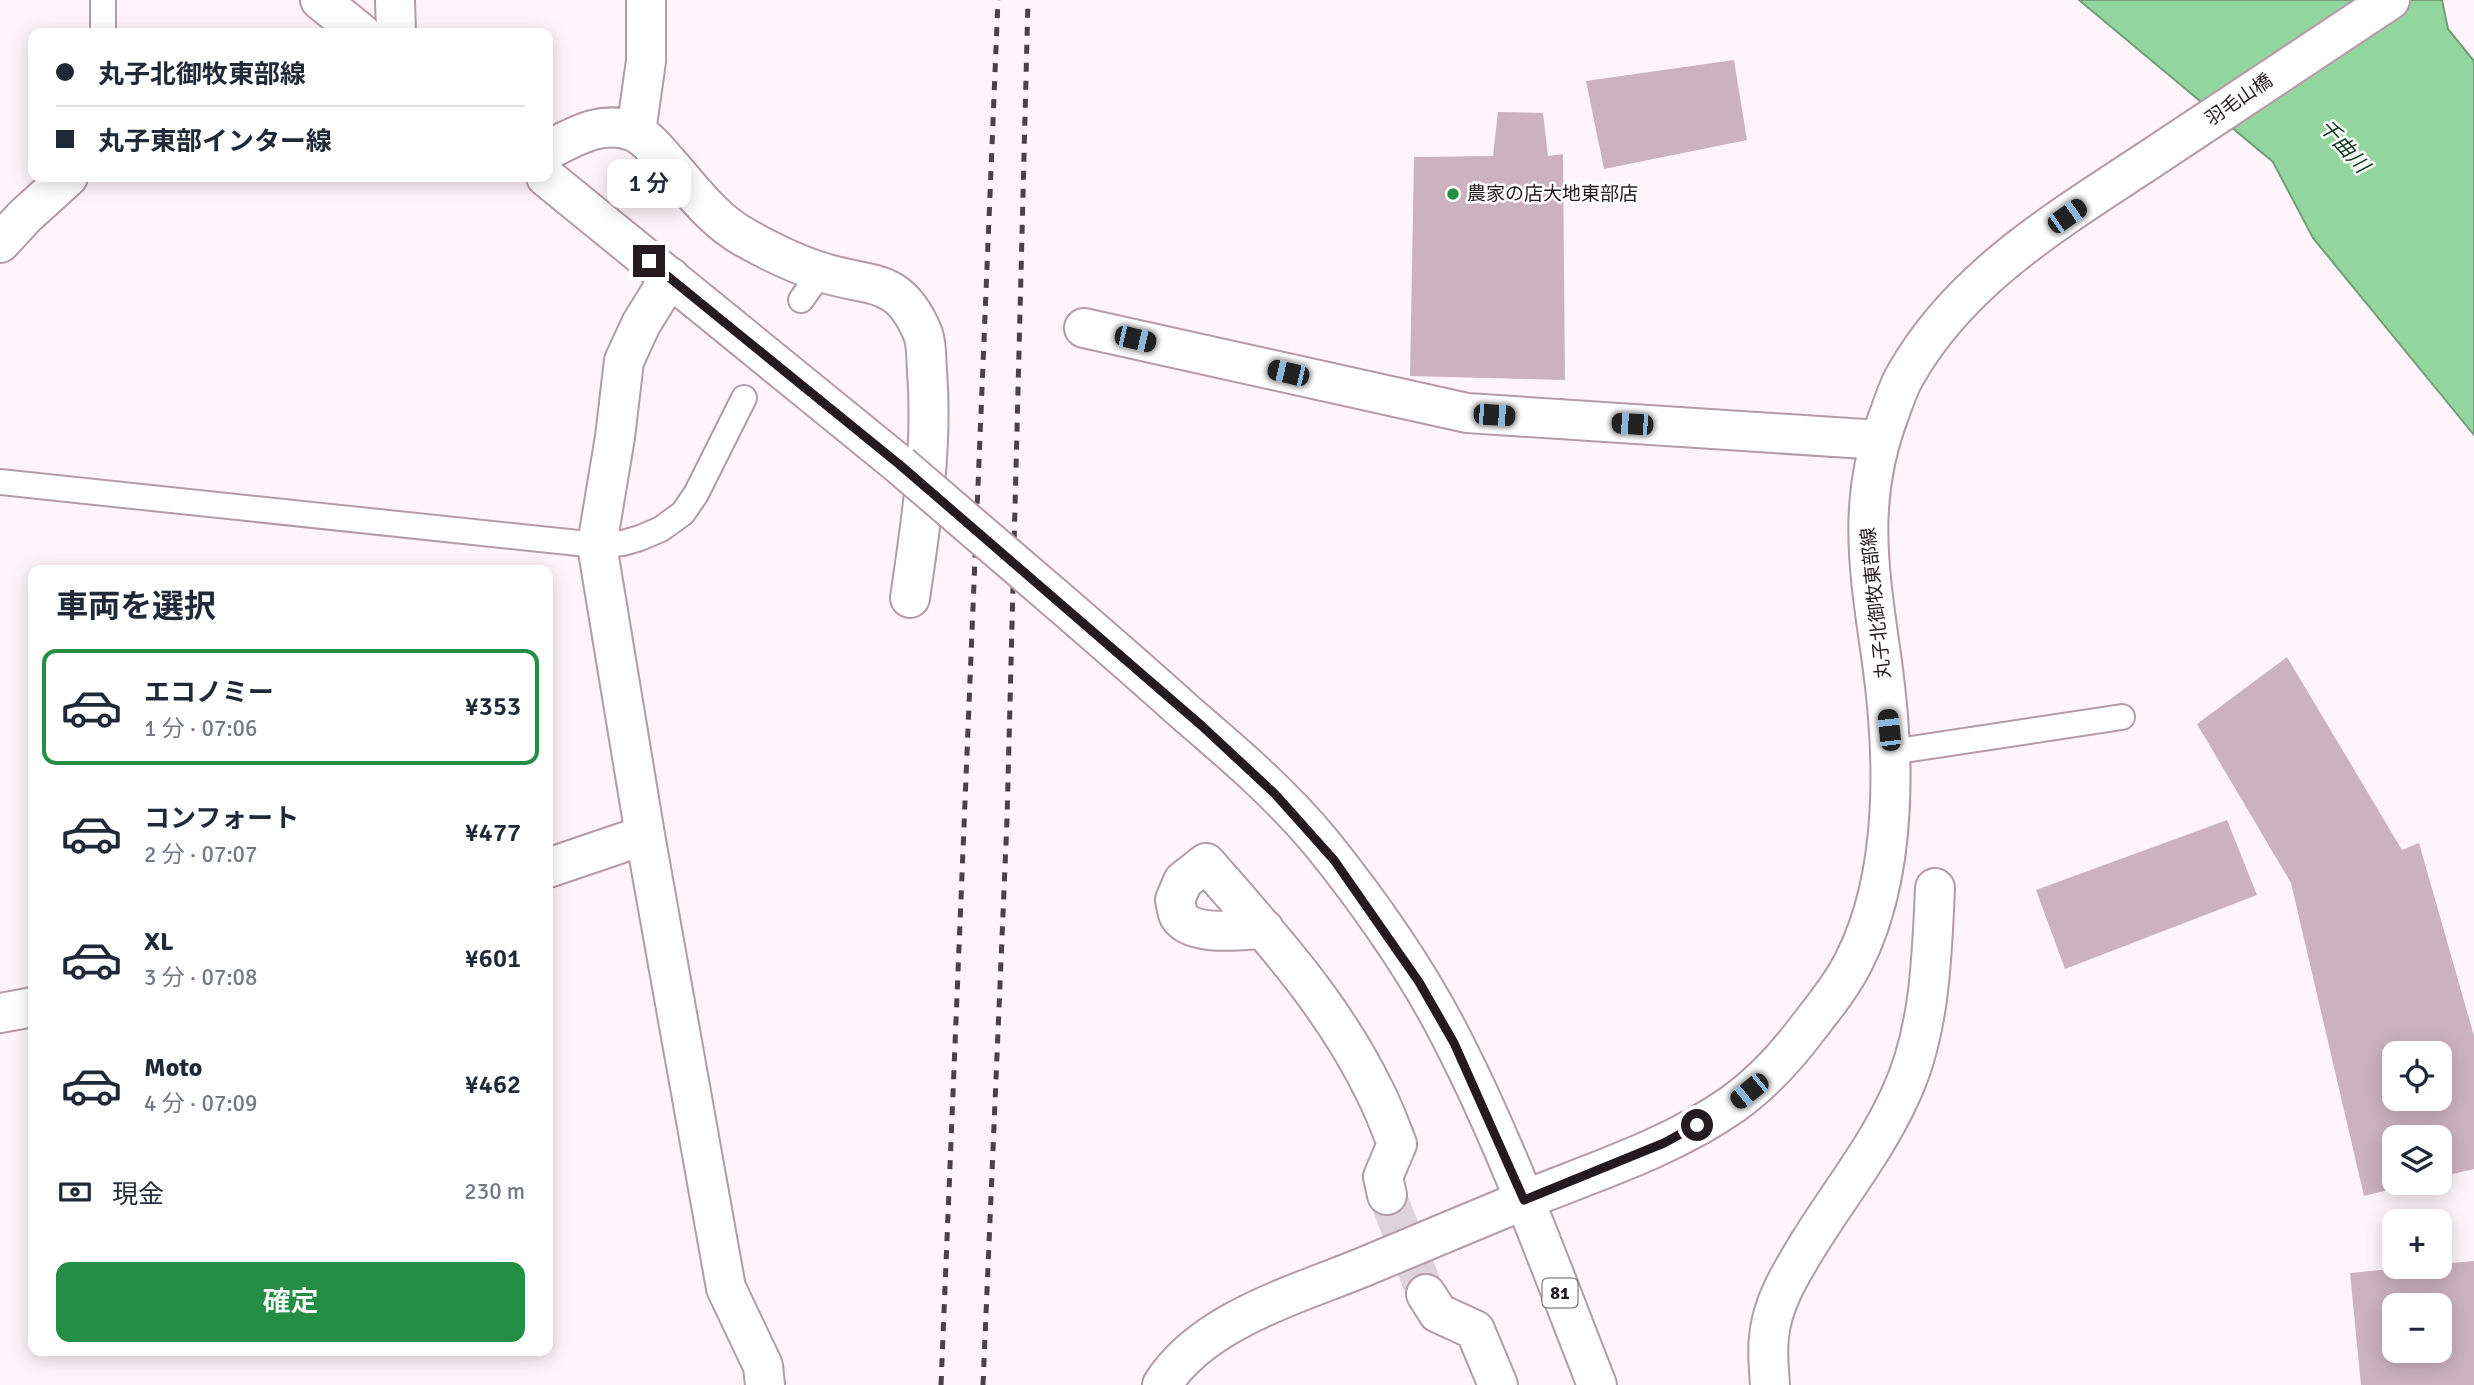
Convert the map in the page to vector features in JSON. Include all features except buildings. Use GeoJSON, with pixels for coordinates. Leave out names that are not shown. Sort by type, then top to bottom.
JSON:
{"type":"FeatureCollection","features":[{"type":"Feature","properties":{"kind":"street"},"geometry":{"type":"LineString","coordinates":[[320,0],[355,28]]}},
{"type":"Feature","properties":{"kind":"street"},"geometry":{"type":"LineString","coordinates":[[395,0],[396,28]]}},
{"type":"Feature","properties":{"kind":"street"},"geometry":{"type":"LineString","coordinates":[[636,132],[646,61],[646,0]]}},
{"type":"Feature","properties":{"kind":"street","name":"羽毛山橋"},"geometry":{"type":"LineString","coordinates":[[2088,201],[2390,0]]}},
{"type":"Feature","properties":{"kind":"street"},"geometry":{"type":"LineString","coordinates":[[553,148],[600,127],[636,132],[721,221],[811,286],[862,280],[891,290],[912,312],[924,337],[930,414],[919,538],[910,598]]}},
{"type":"Feature","properties":{"kind":"street"},"geometry":{"type":"LineString","coordinates":[[0,243],[24,216],[62,182]]}},
{"type":"Feature","properties":{"kind":"street","name":"81"},"geometry":{"type":"LineString","coordinates":[[552,182],[900,465],[1055,598],[1223,744],[1322,844],[1391,939],[1454,1043],[1524,1200],[1597,1385]]}},
{"type":"Feature","properties":{"kind":"street","name":"丸子北御牧東部線"},"geometry":{"type":"LineString","coordinates":[[1162,1385],[1170,1372],[1189,1353],[1212,1335],[1239,1320],[1664,1143],[1732,1104],[1766,1077],[1793,1047],[1854,961],[1878,890],[1885,845],[1891,752],[1867,546],[1868,497],[1880,440],[1905,375],[1949,313],[2004,260],[2088,201]]}},
{"type":"Feature","properties":{"kind":"street"},"geometry":{"type":"LineString","coordinates":[[670,277],[641,324],[624,361],[615,437],[597,545],[645,835],[726,1288],[763,1366],[765,1385]]}},
{"type":"Feature","properties":{"kind":"street"},"geometry":{"type":"LineString","coordinates":[[1084,328],[1467,413],[1880,440]]}},
{"type":"Feature","properties":{"kind":"street"},"geometry":{"type":"LineString","coordinates":[[553,866],[645,835]]}},
{"type":"Feature","properties":{"kind":"street"},"geometry":{"type":"LineString","coordinates":[[1770,1385],[1769,1337],[1775,1307],[1789,1276],[1884,1125],[1912,1068],[1927,992],[1935,888]]}},
{"type":"Feature","properties":{"kind":"street"},"geometry":{"type":"LineString","coordinates":[[1264,929],[1330,1017],[1374,1089],[1397,1144],[1383,1177],[1387,1195]]}},
{"type":"Feature","properties":{"kind":"street"},"geometry":{"type":"LineString","coordinates":[[0,1013],[28,1008]]}},
{"type":"Feature","properties":{"kind":"street"},"geometry":{"type":"LineString","coordinates":[[1426,1294],[1438,1313],[1475,1330],[1497,1385]]}},
{"type":"Feature","properties":{"kind":"lane"},"geometry":{"type":"LineString","coordinates":[[103,0],[103,28]]}},
{"type":"Feature","properties":{"kind":"lane"},"geometry":{"type":"LineString","coordinates":[[0,482],[597,545],[623,543],[661,528],[683,513],[696,494],[744,398]]}},
{"type":"Feature","properties":{"kind":"lane"},"geometry":{"type":"LineString","coordinates":[[1891,752],[2122,717]]}},
{"type":"Feature","properties":{"kind":"water","name":"千曲川"},"geometry":{"type":"Polygon","coordinates":[[[2079,0],[2442,0],[2448,29],[2474,61],[2474,435],[2313,238],[2273,162],[2079,0]]]}},
{"type":"Feature","properties":{"kind":"tunnel"},"geometry":{"type":"LineString","coordinates":[[1387,1195],[1426,1294]]}},
{"type":"Feature","properties":{"kind":"railway"},"geometry":{"type":"LineString","coordinates":[[941,1385],[998,0]]}},
{"type":"Feature","properties":{"kind":"railway"},"geometry":{"type":"LineString","coordinates":[[983,1385],[1007,820],[1028,0]]}},
{"type":"Feature","properties":{"kind":"place","name":"農家の店大地東部店"},"geometry":{"type":"Point","coordinates":[1453,194]}},
{"type":"Feature","properties":{"kind":"route"},"geometry":{"type":"LineString","coordinates":[[649,261],[900,465],[1055,598],[1223,744],[1322,844],[1391,939],[1454,1043],[1524,1200],[1664,1143],[1697,1125]]}}]}
